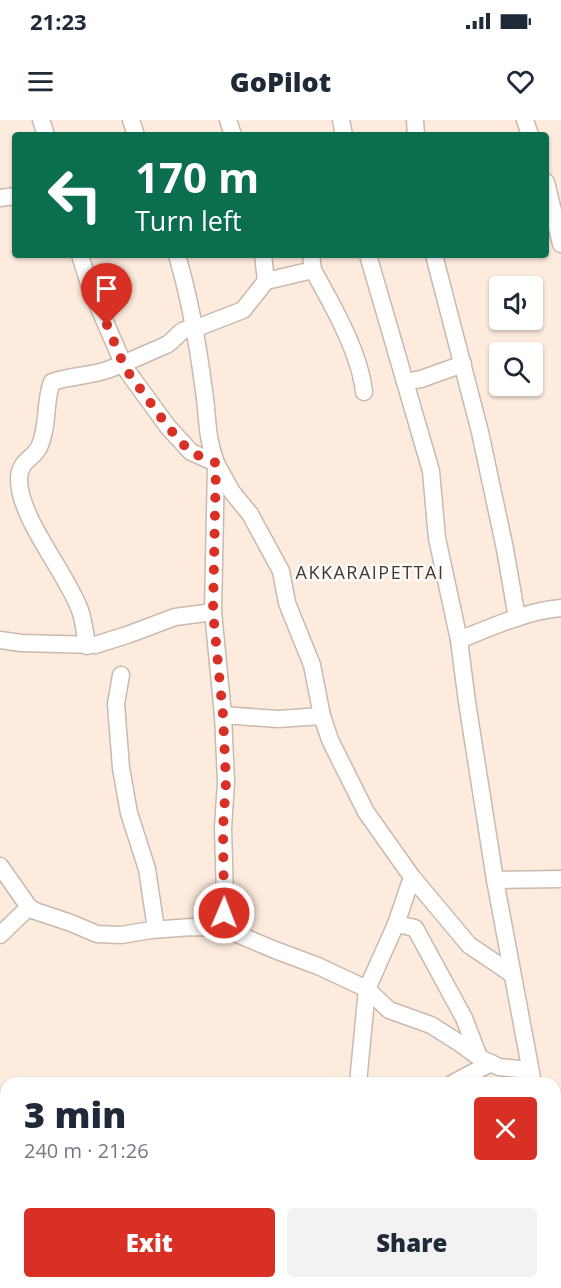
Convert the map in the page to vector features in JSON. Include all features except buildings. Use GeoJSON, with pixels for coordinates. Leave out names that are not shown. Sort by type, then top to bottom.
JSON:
{"type":"FeatureCollection","features":[{"type":"Feature","properties":{"kind":"street"},"geometry":{"type":"LineString","coordinates":[[549,194],[561,244]]}},
{"type":"Feature","properties":{"kind":"street"},"geometry":{"type":"LineString","coordinates":[[81,258],[90,287],[123,363],[168,427],[190,452],[216,463]]}},
{"type":"Feature","properties":{"kind":"street"},"geometry":{"type":"LineString","coordinates":[[178,258],[194,329],[204,391],[208,443],[232,492],[250,514],[281,571],[287,603],[312,665],[322,716],[330,740],[366,812],[412,877],[469,945],[512,974]]}},
{"type":"Feature","properties":{"kind":"street"},"geometry":{"type":"LineString","coordinates":[[263,258],[266,281]]}},
{"type":"Feature","properties":{"kind":"street"},"geometry":{"type":"LineString","coordinates":[[0,866],[29,907],[35,911],[97,934],[121,935],[156,929],[192,927],[223,928],[318,966],[367,989],[389,1010],[431,1025],[485,1061],[531,1077],[495,880],[459,640],[438,538],[431,471],[369,258]]}},
{"type":"Feature","properties":{"kind":"street"},"geometry":{"type":"LineString","coordinates":[[435,258],[463,364],[505,549],[517,618]]}},
{"type":"Feature","properties":{"kind":"street"},"geometry":{"type":"LineString","coordinates":[[87,646],[81,611],[41,540],[24,500],[19,478],[22,464],[39,448],[46,426],[48,391],[52,382],[69,376],[104,371],[167,345],[187,328],[194,329],[243,309],[266,281],[312,262],[363,375],[364,392]]}},
{"type":"Feature","properties":{"kind":"street"},"geometry":{"type":"LineString","coordinates":[[405,382],[421,379],[463,364]]}},
{"type":"Feature","properties":{"kind":"street"},"geometry":{"type":"LineString","coordinates":[[216,463],[213,612],[223,715],[226,782],[223,828],[225,898],[223,928]]}},
{"type":"Feature","properties":{"kind":"street"},"geometry":{"type":"LineString","coordinates":[[459,640],[517,618],[544,610],[561,609]]}},
{"type":"Feature","properties":{"kind":"street"},"geometry":{"type":"LineString","coordinates":[[0,639],[21,643],[61,643],[87,646],[127,635],[175,617],[213,612]]}},
{"type":"Feature","properties":{"kind":"street"},"geometry":{"type":"LineString","coordinates":[[121,675],[116,705],[121,768],[129,813],[147,869],[156,929]]}},
{"type":"Feature","properties":{"kind":"street"},"geometry":{"type":"LineString","coordinates":[[223,715],[278,718],[322,716]]}},
{"type":"Feature","properties":{"kind":"street"},"geometry":{"type":"LineString","coordinates":[[359,1077],[367,989],[396,924],[412,877]]}},
{"type":"Feature","properties":{"kind":"street"},"geometry":{"type":"LineString","coordinates":[[495,880],[561,879]]}},
{"type":"Feature","properties":{"kind":"street"},"geometry":{"type":"LineString","coordinates":[[0,935],[29,907]]}},
{"type":"Feature","properties":{"kind":"street"},"geometry":{"type":"LineString","coordinates":[[396,924],[415,928],[485,1061]]}},
{"type":"Feature","properties":{"kind":"street"},"geometry":{"type":"LineString","coordinates":[[462,1077],[485,1061]]}},
{"type":"Feature","properties":{"kind":"district","name":"AKKARAIPETTAI"},"geometry":{"type":"Point","coordinates":[370,573]}},
{"type":"Feature","properties":{"kind":"route"},"geometry":{"type":"LineString","coordinates":[[107,325],[125,368],[168,427],[190,452],[216,463],[213,612],[223,715],[226,782],[223,828],[224,913]]}}]}
